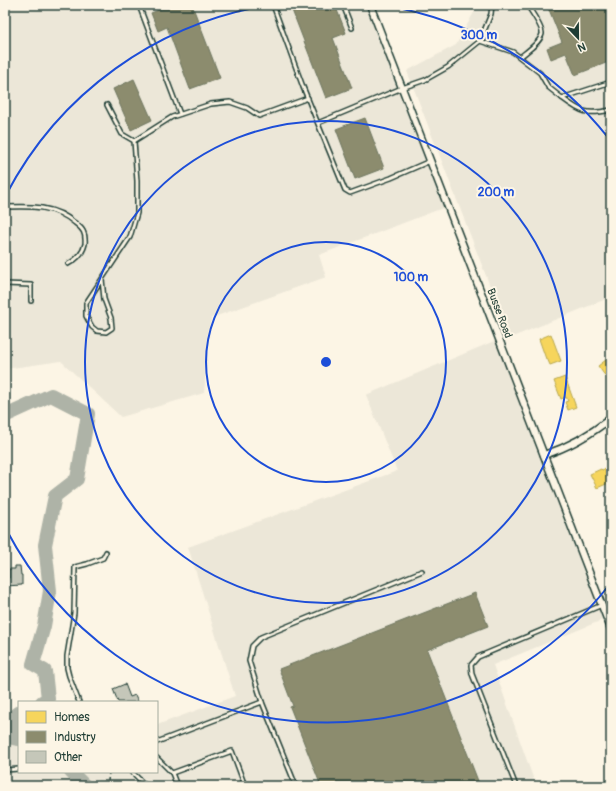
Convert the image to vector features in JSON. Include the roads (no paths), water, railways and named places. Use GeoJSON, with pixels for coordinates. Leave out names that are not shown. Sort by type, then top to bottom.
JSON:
{"type":"FeatureCollection","features":[{"type":"Feature","properties":{"kind":"street","name":"Busse Road"},"geometry":{"type":"LineString","coordinates":[[370,5],[611,629]]}},
{"type":"Feature","properties":{"kind":"street"},"geometry":{"type":"LineString","coordinates":[[544,454],[578,440],[611,418]]}},
{"type":"Feature","properties":{"kind":"lane"},"geometry":{"type":"LineString","coordinates":[[141,5],[140,8],[180,114]]}},
{"type":"Feature","properties":{"kind":"lane"},"geometry":{"type":"LineString","coordinates":[[273,5],[345,190],[350,193],[391,178],[430,161]]}},
{"type":"Feature","properties":{"kind":"lane"},"geometry":{"type":"LineString","coordinates":[[343,5],[352,28]]}},
{"type":"Feature","properties":{"kind":"lane"},"geometry":{"type":"LineString","coordinates":[[318,123],[425,80],[448,67],[480,41],[491,14],[492,5]]}},
{"type":"Feature","properties":{"kind":"lane"},"geometry":{"type":"LineString","coordinates":[[520,57],[535,44],[542,34],[541,29],[527,5]]}},
{"type":"Feature","properties":{"kind":"lane"},"geometry":{"type":"LineString","coordinates":[[480,41],[513,52],[540,73],[548,87],[574,107],[587,113],[611,110]]}},
{"type":"Feature","properties":{"kind":"lane"},"geometry":{"type":"LineString","coordinates":[[562,98],[611,82]]}},
{"type":"Feature","properties":{"kind":"lane"},"geometry":{"type":"LineString","coordinates":[[134,141],[172,117],[211,104],[230,102],[247,108],[259,116],[308,98]]}},
{"type":"Feature","properties":{"kind":"lane"},"geometry":{"type":"LineString","coordinates":[[106,105],[122,134],[134,141]]}},
{"type":"Feature","properties":{"kind":"lane"},"geometry":{"type":"LineString","coordinates":[[102,279],[104,299],[111,318],[112,328],[106,332],[97,332],[92,328],[86,316],[86,303],[102,279],[130,237],[137,212],[137,181],[134,141]]}},
{"type":"Feature","properties":{"kind":"lane"},"geometry":{"type":"LineString","coordinates":[[5,207],[32,206],[56,211],[72,220],[82,228],[85,236],[84,245],[80,254],[73,262],[68,264]]}},
{"type":"Feature","properties":{"kind":"lane"},"geometry":{"type":"LineString","coordinates":[[5,284],[31,285],[31,301]]}},
{"type":"Feature","properties":{"kind":"lane"},"geometry":{"type":"LineString","coordinates":[[79,701],[67,668],[67,656],[74,614],[75,567],[103,558],[106,552]]}},
{"type":"Feature","properties":{"kind":"lane"},"geometry":{"type":"LineString","coordinates":[[296,786],[262,702],[249,661],[252,646],[261,637],[422,571]]}},
{"type":"Feature","properties":{"kind":"lane"},"geometry":{"type":"LineString","coordinates":[[516,786],[472,674],[472,665],[478,657],[602,605]]}},
{"type":"Feature","properties":{"kind":"lane"},"geometry":{"type":"LineString","coordinates":[[158,742],[262,702]]}},
{"type":"Feature","properties":{"kind":"lane"},"geometry":{"type":"LineString","coordinates":[[172,773],[232,751],[245,786]]}},
{"type":"Feature","properties":{"kind":"lane"},"geometry":{"type":"LineString","coordinates":[[158,759],[172,773],[177,786]]}},
{"type":"Feature","properties":{"kind":"lane"},"geometry":{"type":"LineString","coordinates":[[5,770],[18,769]]}},
{"type":"Feature","properties":{"kind":"lane"},"geometry":{"type":"LineString","coordinates":[[133,773],[146,786]]}},
{"type":"Feature","properties":{"kind":"waterway"},"geometry":{"type":"LineString","coordinates":[[5,416],[51,395],[88,414],[77,479],[55,496],[45,545],[50,591],[44,626],[33,664],[45,671],[48,699],[44,701]]}},
{"type":"Feature","properties":{"kind":"waterway"},"geometry":{"type":"LineString","coordinates":[[18,713],[16,714],[13,738],[18,739]]}},
{"type":"Feature","properties":{"kind":"waterway"},"geometry":{"type":"LineString","coordinates":[[72,773],[85,786]]}}]}
